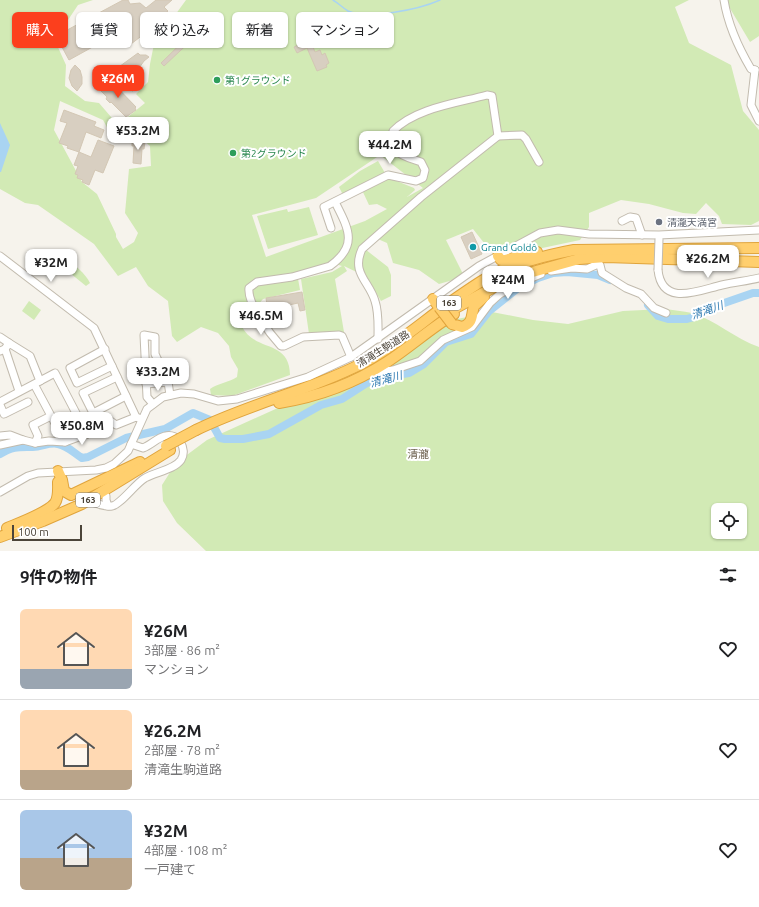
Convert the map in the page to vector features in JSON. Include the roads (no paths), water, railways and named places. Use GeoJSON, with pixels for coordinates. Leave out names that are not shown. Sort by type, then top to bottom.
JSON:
{"type":"FeatureCollection","features":[{"type":"Feature","properties":{"kind":"highway","name":"163"},"geometry":{"type":"LineString","coordinates":[[498,256],[501,260],[505,260],[573,245],[601,250]]}},
{"type":"Feature","properties":{"kind":"highway","name":"清滝生駒道路"},"geometry":{"type":"LineString","coordinates":[[2,532],[43,516],[68,504],[140,462],[247,408],[320,382],[366,362],[410,333],[449,303],[492,276],[508,268],[545,256],[574,250],[759,248]]}},
{"type":"Feature","properties":{"kind":"highway","name":"清滝生駒道路"},"geometry":{"type":"LineString","coordinates":[[197,432],[279,403],[359,372],[396,350],[454,308],[511,278],[579,259],[606,257],[759,262]]}},
{"type":"Feature","properties":{"kind":"highway"},"geometry":{"type":"LineString","coordinates":[[279,403],[304,399],[374,369],[462,309],[531,272]]}},
{"type":"Feature","properties":{"kind":"highway"},"geometry":{"type":"LineString","coordinates":[[436,303],[452,324],[459,327],[466,325],[471,321],[472,311],[476,303],[488,294]]}},
{"type":"Feature","properties":{"kind":"highway"},"geometry":{"type":"LineString","coordinates":[[462,309],[467,308],[472,311]]}},
{"type":"Feature","properties":{"kind":"highway","name":"清滝生駒道路"},"geometry":{"type":"LineString","coordinates":[[2,532],[43,522],[82,504],[160,456],[168,448]]}},
{"type":"Feature","properties":{"kind":"highway"},"geometry":{"type":"LineString","coordinates":[[0,543],[68,517],[94,503],[107,501],[160,456]]}},
{"type":"Feature","properties":{"kind":"highway"},"geometry":{"type":"LineString","coordinates":[[58,471],[64,490],[71,495],[140,462]]}},
{"type":"Feature","properties":{"kind":"highway"},"geometry":{"type":"LineString","coordinates":[[2,532],[49,509],[55,503],[58,496],[58,471]]}},
{"type":"Feature","properties":{"kind":"street"},"geometry":{"type":"LineString","coordinates":[[724,0],[730,28],[750,69],[757,69],[751,105],[759,121]]}},
{"type":"Feature","properties":{"kind":"street"},"geometry":{"type":"LineString","coordinates":[[331,228],[324,207],[388,175],[416,181],[423,178],[425,170],[421,162],[404,156],[398,152],[393,145],[393,131],[405,120],[417,114],[487,95],[492,96],[498,136]]}},
{"type":"Feature","properties":{"kind":"street"},"geometry":{"type":"LineString","coordinates":[[378,339],[378,314],[375,300],[358,269],[359,255],[362,249],[421,198],[498,136],[522,135],[526,139],[539,162]]}},
{"type":"Feature","properties":{"kind":"street"},"geometry":{"type":"LineString","coordinates":[[335,202],[348,228],[347,248],[335,263],[330,266],[292,277],[257,282],[249,288],[249,293],[252,302],[264,324],[281,346],[303,337],[339,335],[342,336],[351,357]]}},
{"type":"Feature","properties":{"kind":"street"},"geometry":{"type":"LineString","coordinates":[[622,221],[630,217],[636,218],[642,235]]}},
{"type":"Feature","properties":{"kind":"street"},"geometry":{"type":"LineString","coordinates":[[0,492],[28,476],[38,473],[96,470],[106,468],[122,458],[132,442],[139,420],[147,409],[163,397],[181,393],[194,394],[218,401],[237,399],[308,377],[351,357],[436,303],[479,266],[533,236],[551,230],[588,234],[642,235],[659,237],[759,230]]}},
{"type":"Feature","properties":{"kind":"street"},"geometry":{"type":"LineString","coordinates":[[659,237],[659,278],[665,287],[673,293],[682,294],[698,292],[722,285],[759,278]]}},
{"type":"Feature","properties":{"kind":"street"},"geometry":{"type":"LineString","coordinates":[[0,256],[94,328],[139,420]]}},
{"type":"Feature","properties":{"kind":"street"},"geometry":{"type":"LineString","coordinates":[[374,369],[376,372],[393,370],[420,361],[443,340],[472,327],[490,303],[500,294],[519,283],[551,271],[572,268],[587,269],[598,264],[600,265],[602,273],[626,288],[641,294],[654,308],[666,313]]}},
{"type":"Feature","properties":{"kind":"street"},"geometry":{"type":"LineString","coordinates":[[153,404],[147,397],[144,335],[155,337],[155,354],[168,382],[170,395]]}},
{"type":"Feature","properties":{"kind":"street"},"geometry":{"type":"LineString","coordinates":[[0,337],[19,391]]}},
{"type":"Feature","properties":{"kind":"street"},"geometry":{"type":"LineString","coordinates":[[5,348],[30,356],[37,382],[51,416],[65,442]]}},
{"type":"Feature","properties":{"kind":"street"},"geometry":{"type":"LineString","coordinates":[[104,349],[70,368],[77,383],[112,366]]}},
{"type":"Feature","properties":{"kind":"street"},"geometry":{"type":"LineString","coordinates":[[0,402],[55,373],[87,434]]}},
{"type":"Feature","properties":{"kind":"street"},"geometry":{"type":"LineString","coordinates":[[117,377],[83,393],[93,413],[126,396]]}},
{"type":"Feature","properties":{"kind":"street"},"geometry":{"type":"LineString","coordinates":[[146,384],[168,382]]}},
{"type":"Feature","properties":{"kind":"street"},"geometry":{"type":"LineString","coordinates":[[0,405],[4,414],[28,402]]}},
{"type":"Feature","properties":{"kind":"street"},"geometry":{"type":"LineString","coordinates":[[35,443],[38,436],[32,425],[51,416]]}},
{"type":"Feature","properties":{"kind":"street"},"geometry":{"type":"LineString","coordinates":[[0,436],[10,435],[35,443],[49,441],[65,442],[87,434],[108,419],[116,425],[139,420]]}},
{"type":"Feature","properties":{"kind":"street"},"geometry":{"type":"LineString","coordinates":[[107,501],[113,506],[118,503],[131,488],[144,478],[178,463],[183,455],[183,449],[180,441],[171,435],[160,438],[143,448],[132,442]]}},
{"type":"Feature","properties":{"kind":"street"},"geometry":{"type":"LineString","coordinates":[[0,445],[24,440]]}},
{"type":"Feature","properties":{"kind":"water"},"geometry":{"type":"Polygon","coordinates":[[[0,123],[10,145],[1,172],[0,172],[0,123]]]}},
{"type":"Feature","properties":{"kind":"waterway"},"geometry":{"type":"LineString","coordinates":[[333,0],[348,11],[368,14],[381,14],[408,10],[440,0]]}},
{"type":"Feature","properties":{"kind":"waterway","name":"清滝川"},"geometry":{"type":"LineString","coordinates":[[0,454],[16,448],[55,444],[65,446],[82,458],[88,457],[126,438],[165,429],[193,413],[210,420],[220,438],[243,439],[269,434],[321,405],[342,399],[367,383],[378,378],[409,373],[424,364],[446,342],[471,334],[489,311],[518,288],[538,278],[553,273],[567,272],[598,275],[610,280]]}},
{"type":"Feature","properties":{"kind":"waterway","name":"清滝川"},"geometry":{"type":"LineString","coordinates":[[648,305],[658,316],[668,319],[687,319],[694,317],[704,310],[753,293],[759,293]]}},
{"type":"Feature","properties":{"kind":"place","name":"第1グラウンド"},"geometry":{"type":"Point","coordinates":[217,80]}},
{"type":"Feature","properties":{"kind":"place","name":"第2グラウンド"},"geometry":{"type":"Point","coordinates":[233,153]}},
{"type":"Feature","properties":{"kind":"place","name":"清瀧天満宮"},"geometry":{"type":"Point","coordinates":[659,222]}},
{"type":"Feature","properties":{"kind":"place","name":"Grand Goldô"},"geometry":{"type":"Point","coordinates":[473,247]}},
{"type":"Feature","properties":{"kind":"district","name":"清瀧"},"geometry":{"type":"Point","coordinates":[418,454]}}]}
